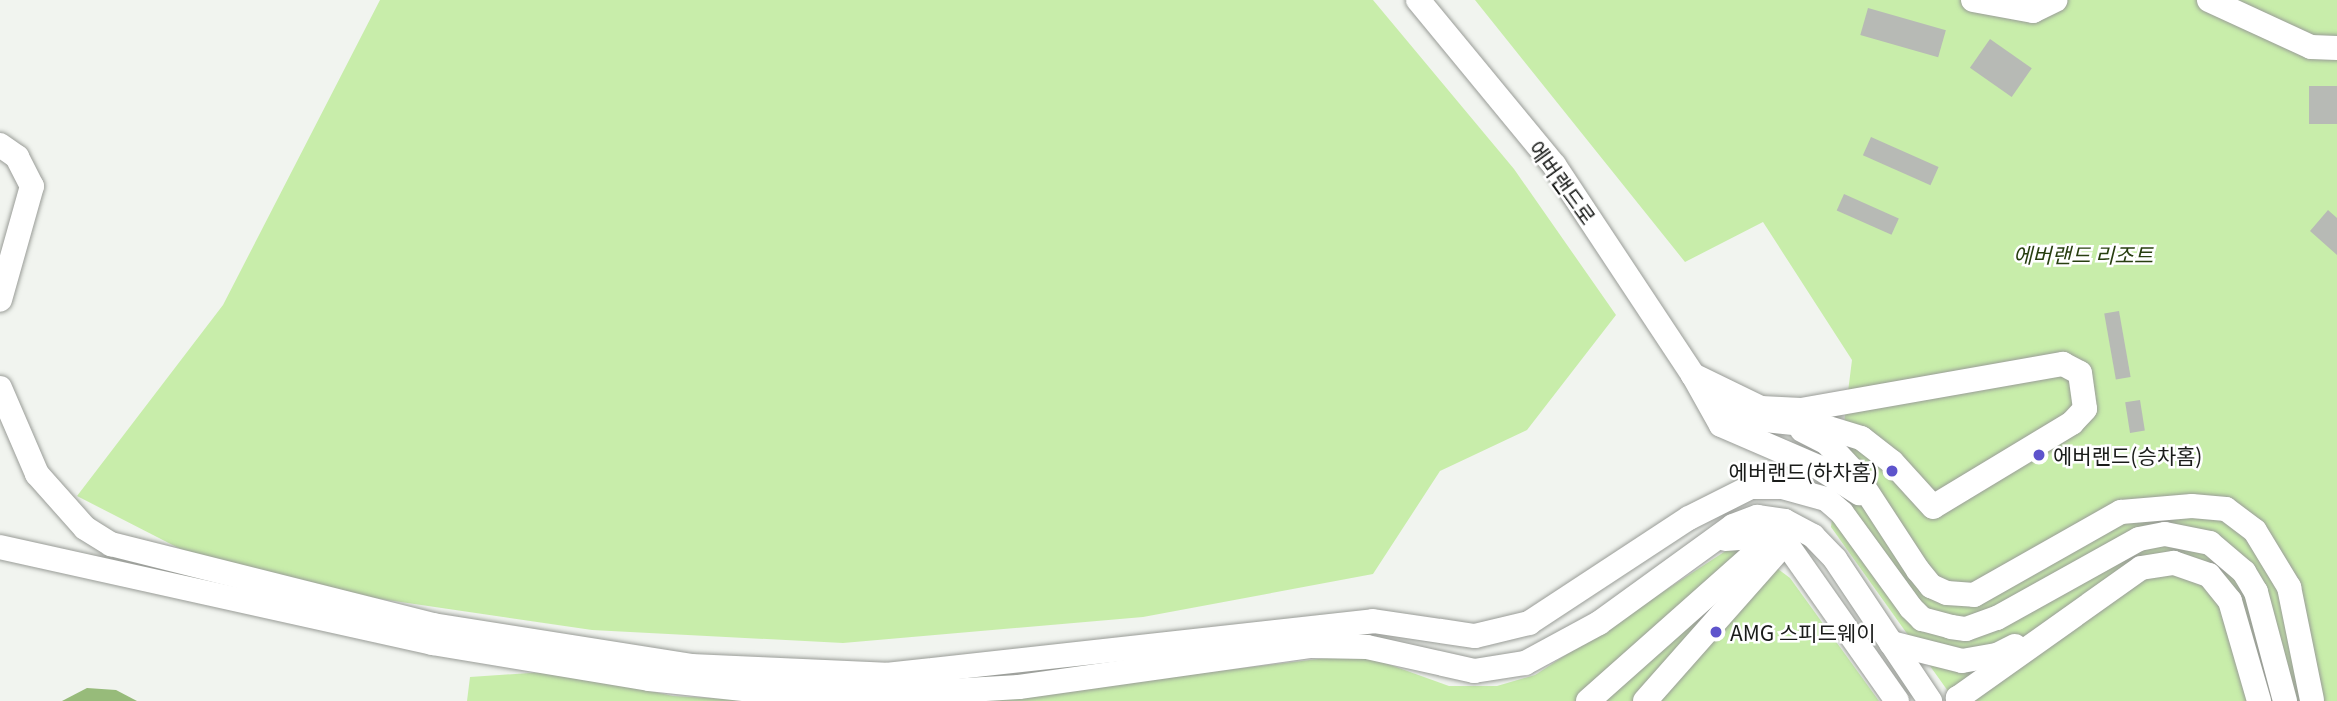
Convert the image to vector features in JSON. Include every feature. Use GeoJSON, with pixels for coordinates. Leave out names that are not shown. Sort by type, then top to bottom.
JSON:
{"type":"FeatureCollection","features":[{"type":"Feature","properties":{"kind":"street","name":"에버랜드로"},"geometry":{"type":"LineString","coordinates":[[1418,0],[1554,165],[1693,375]]}},
{"type":"Feature","properties":{"kind":"street"},"geometry":{"type":"LineString","coordinates":[[1973,0],[2033,11],[2056,0]]}},
{"type":"Feature","properties":{"kind":"street"},"geometry":{"type":"LineString","coordinates":[[2209,0],[2302,43],[2337,48]]}},
{"type":"Feature","properties":{"kind":"street"},"geometry":{"type":"LineString","coordinates":[[0,145],[22,163],[32,186],[0,300]]}},
{"type":"Feature","properties":{"kind":"street"},"geometry":{"type":"LineString","coordinates":[[1693,375],[1723,404],[1755,419],[1822,426],[1861,438],[1892,463],[1933,507],[2072,423],[2085,409],[2086,393],[2080,373],[2063,364],[1801,410],[1761,408]]}},
{"type":"Feature","properties":{"kind":"street"},"geometry":{"type":"LineString","coordinates":[[1693,375],[1827,443],[1854,472],[1874,507],[1931,586],[1963,595],[1974,594],[2121,512],[2192,506],[2226,509],[2256,531],[2289,587],[2312,700]]}},
{"type":"Feature","properties":{"kind":"street"},"geometry":{"type":"LineString","coordinates":[[1693,375],[1721,425],[1844,480],[1874,507]]}},
{"type":"Feature","properties":{"kind":"street"},"geometry":{"type":"LineString","coordinates":[[0,388],[37,474],[85,528],[111,544],[433,625],[691,666],[886,675],[1373,621],[1475,636],[1529,623],[1689,518],[1751,487],[1782,487],[1826,499],[1842,513],[1911,608],[1922,619],[1966,629],[1997,618],[2138,539],[2165,534],[2210,543],[2237,564],[2256,592],[2285,701]]}},
{"type":"Feature","properties":{"kind":"street"},"geometry":{"type":"LineString","coordinates":[[0,547],[432,643],[649,679],[771,691],[901,694],[1019,687],[1311,646],[1367,647],[1474,671],[1525,663],[1599,623],[1733,526],[1757,517],[1785,521],[1813,536],[1835,559],[1930,701]]}},
{"type":"Feature","properties":{"kind":"street"},"geometry":{"type":"LineString","coordinates":[[1714,541],[1767,536],[1786,543],[1897,701]]}},
{"type":"Feature","properties":{"kind":"street"},"geometry":{"type":"LineString","coordinates":[[1588,701],[1756,552],[1786,543]]}},
{"type":"Feature","properties":{"kind":"street"},"geometry":{"type":"LineString","coordinates":[[1645,701],[1786,543]]}},
{"type":"Feature","properties":{"kind":"street"},"geometry":{"type":"LineString","coordinates":[[1960,701],[1958,698],[2141,568],[2174,563],[2194,567],[2209,575],[2230,601],[2259,701]]}},
{"type":"Feature","properties":{"kind":"street"},"geometry":{"type":"LineString","coordinates":[[1891,643],[1947,659],[1973,661],[1997,655],[2066,621]]}},
{"type":"Feature","properties":{"kind":"green space"},"geometry":{"type":"Polygon","coordinates":[[[380,0],[1373,0],[1514,169],[1616,315],[1527,430],[1440,471],[1373,574],[1143,617],[843,643],[592,630],[237,578],[77,496],[223,305],[380,0]]]}},
{"type":"Feature","properties":{"kind":"green space","name":"에버랜드 리조트"},"geometry":{"type":"Polygon","coordinates":[[[1475,0],[2337,0],[2337,701],[1955,701],[1831,527],[1852,360],[1763,222],[1685,262],[1475,0]]]}},
{"type":"Feature","properties":{"kind":"green space","name":"AMG 스피드웨이"},"geometry":{"type":"Polygon","coordinates":[[[1741,541],[1790,578],[1879,701],[970,701],[1360,654],[1449,686],[1497,686],[1535,675],[1741,541]]]}},
{"type":"Feature","properties":{"kind":"green space"},"geometry":{"type":"Polygon","coordinates":[[[559,671],[673,696],[763,701],[467,701],[470,677],[559,671]]]}},
{"type":"Feature","properties":{"kind":"shaded area"},"geometry":{"type":"Polygon","coordinates":[[[87,688],[116,690],[137,701],[62,701],[87,688]]]}},
{"type":"Feature","properties":{"kind":"building"},"geometry":{"type":"Polygon","coordinates":[[[1868,8],[1946,30],[1938,57],[1860,35],[1868,8]]]}},
{"type":"Feature","properties":{"kind":"building"},"geometry":{"type":"Polygon","coordinates":[[[1990,39],[2032,68],[2012,97],[1970,68],[1990,39]]]}},
{"type":"Feature","properties":{"kind":"building"},"geometry":{"type":"Polygon","coordinates":[[[2309,86],[2337,86],[2337,124],[2309,124],[2309,86]]]}},
{"type":"Feature","properties":{"kind":"building"},"geometry":{"type":"Polygon","coordinates":[[[1871,137],[1939,167],[1930,185],[1863,155],[1871,137]]]}},
{"type":"Feature","properties":{"kind":"building"},"geometry":{"type":"Polygon","coordinates":[[[1844,194],[1899,218],[1891,235],[1837,210],[1844,194]]]}},
{"type":"Feature","properties":{"kind":"building"},"geometry":{"type":"Polygon","coordinates":[[[2328,210],[2337,218],[2337,255],[2310,231],[2328,210]]]}},
{"type":"Feature","properties":{"kind":"building"},"geometry":{"type":"Polygon","coordinates":[[[2119,311],[2131,377],[2116,380],[2104,314],[2119,311]]]}},
{"type":"Feature","properties":{"kind":"building"},"geometry":{"type":"Polygon","coordinates":[[[2140,400],[2145,431],[2130,433],[2125,402],[2140,400]]]}},
{"type":"Feature","properties":{"kind":"place","name":"에버랜드(승차홈)"},"geometry":{"type":"Point","coordinates":[2039,455]}},
{"type":"Feature","properties":{"kind":"place","name":"에버랜드(하차홈)"},"geometry":{"type":"Point","coordinates":[1892,471]}},
{"type":"Feature","properties":{"kind":"place","name":"AMG 스피드웨이"},"geometry":{"type":"Point","coordinates":[1716,632]}}]}
